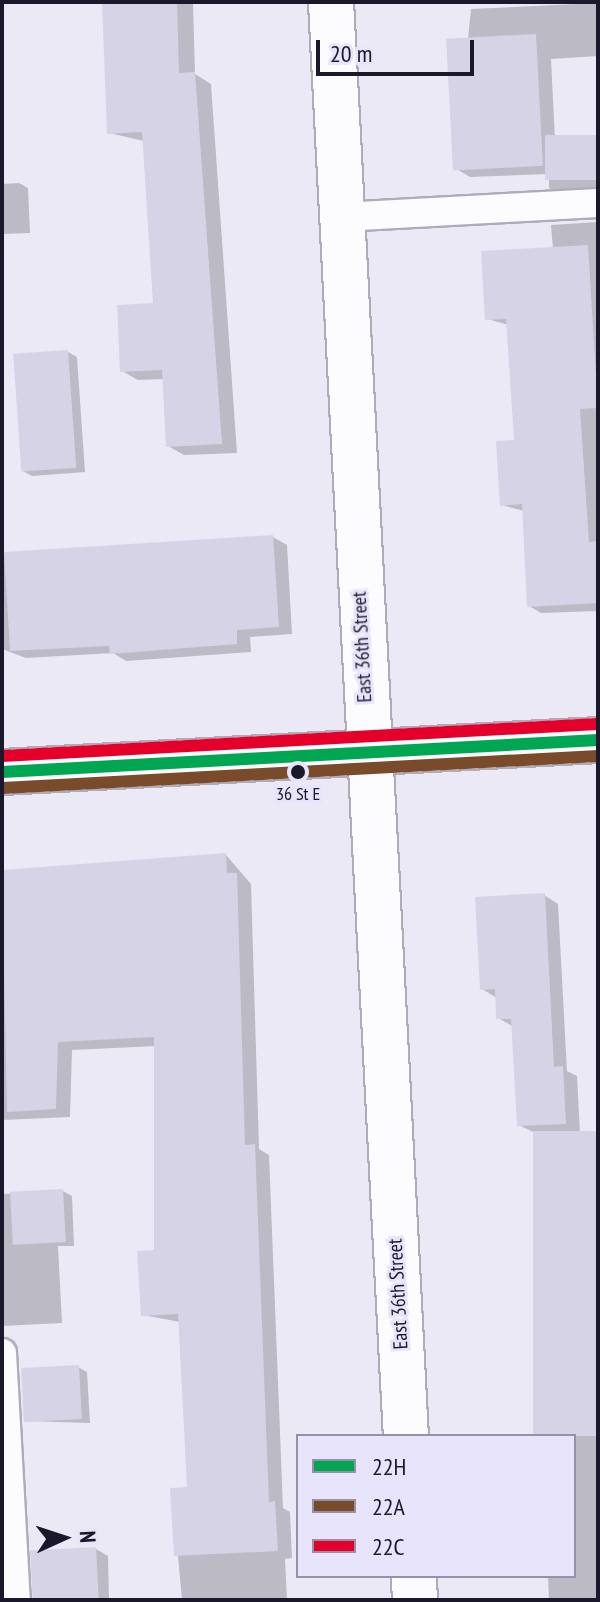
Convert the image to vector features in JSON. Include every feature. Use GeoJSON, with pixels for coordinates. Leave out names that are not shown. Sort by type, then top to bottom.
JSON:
{"type":"FeatureCollection","features":[{"type":"Feature","properties":{"kind":"street","name":"East 36th Street"},"geometry":{"type":"LineString","coordinates":[[331,2],[406,1434]]}},
{"type":"Feature","properties":{"kind":"street"},"geometry":{"type":"LineString","coordinates":[[2,772],[598,740]]}},
{"type":"Feature","properties":{"kind":"street"},"geometry":{"type":"LineString","coordinates":[[414,1578],[415,1600]]}},
{"type":"Feature","properties":{"kind":"lane"},"geometry":{"type":"LineString","coordinates":[[341,217],[598,203]]}},
{"type":"Feature","properties":{"kind":"lane"},"geometry":{"type":"LineString","coordinates":[[2,1353],[16,1600]]}},
{"type":"Feature","properties":{"kind":"building"},"geometry":{"type":"Polygon","coordinates":[[[102,2],[177,2],[179,73],[195,72],[222,444],[166,447],[162,370],[120,372],[117,305],[153,303],[142,132],[107,134],[102,2]]]}},
{"type":"Feature","properties":{"kind":"building"},"geometry":{"type":"Polygon","coordinates":[[[536,34],[543,166],[453,171],[446,39],[536,34]]]}},
{"type":"Feature","properties":{"kind":"building"},"geometry":{"type":"Polygon","coordinates":[[[545,135],[598,135],[598,180],[545,180],[545,135]]]}},
{"type":"Feature","properties":{"kind":"building"},"geometry":{"type":"Polygon","coordinates":[[[588,245],[598,408],[580,409],[589,542],[598,541],[598,603],[527,607],[522,504],[500,506],[496,441],[514,440],[506,319],[485,320],[481,251],[588,245]]]}},
{"type":"Feature","properties":{"kind":"building"},"geometry":{"type":"Polygon","coordinates":[[[68,350],[76,468],[21,472],[13,354],[68,350]]]}},
{"type":"Feature","properties":{"kind":"building"},"geometry":{"type":"Polygon","coordinates":[[[273,535],[279,627],[237,630],[237,644],[110,654],[109,646],[10,651],[4,552],[273,535]]]}},
{"type":"Feature","properties":{"kind":"building"},"geometry":{"type":"Polygon","coordinates":[[[226,853],[227,873],[237,873],[245,1145],[255,1144],[269,1502],[275,1501],[278,1551],[174,1556],[170,1488],[187,1487],[178,1314],[141,1316],[137,1251],[154,1250],[154,1037],[58,1042],[56,1109],[7,1112],[2,870],[226,853]]]}},
{"type":"Feature","properties":{"kind":"building"},"geometry":{"type":"Polygon","coordinates":[[[545,893],[554,1067],[563,1066],[566,1124],[517,1126],[511,1019],[496,1019],[495,989],[480,990],[475,897],[545,893]]]}},
{"type":"Feature","properties":{"kind":"building"},"geometry":{"type":"Polygon","coordinates":[[[533,1131],[598,1131],[598,1436],[533,1434],[533,1131]]]}},
{"type":"Feature","properties":{"kind":"building"},"geometry":{"type":"Polygon","coordinates":[[[63,1189],[66,1242],[13,1245],[10,1192],[63,1189]]]}},
{"type":"Feature","properties":{"kind":"building"},"geometry":{"type":"Polygon","coordinates":[[[79,1365],[82,1419],[24,1422],[21,1368],[79,1365]]]}},
{"type":"Feature","properties":{"kind":"building"},"geometry":{"type":"Polygon","coordinates":[[[96,1547],[99,1600],[33,1600],[30,1550],[96,1547]]]}},
{"type":"Feature","properties":{"kind":"transit line","name":"22C"},"geometry":{"type":"LineString","coordinates":[[2,756],[597,724]]}},
{"type":"Feature","properties":{"kind":"transit line","name":"22H"},"geometry":{"type":"LineString","coordinates":[[2,772],[598,740]]}},
{"type":"Feature","properties":{"kind":"transit line","name":"22A"},"geometry":{"type":"LineString","coordinates":[[3,788],[598,756]]}},
{"type":"Feature","properties":{"kind":"place","name":"36 St E"},"geometry":{"type":"Point","coordinates":[298,772]}}]}
